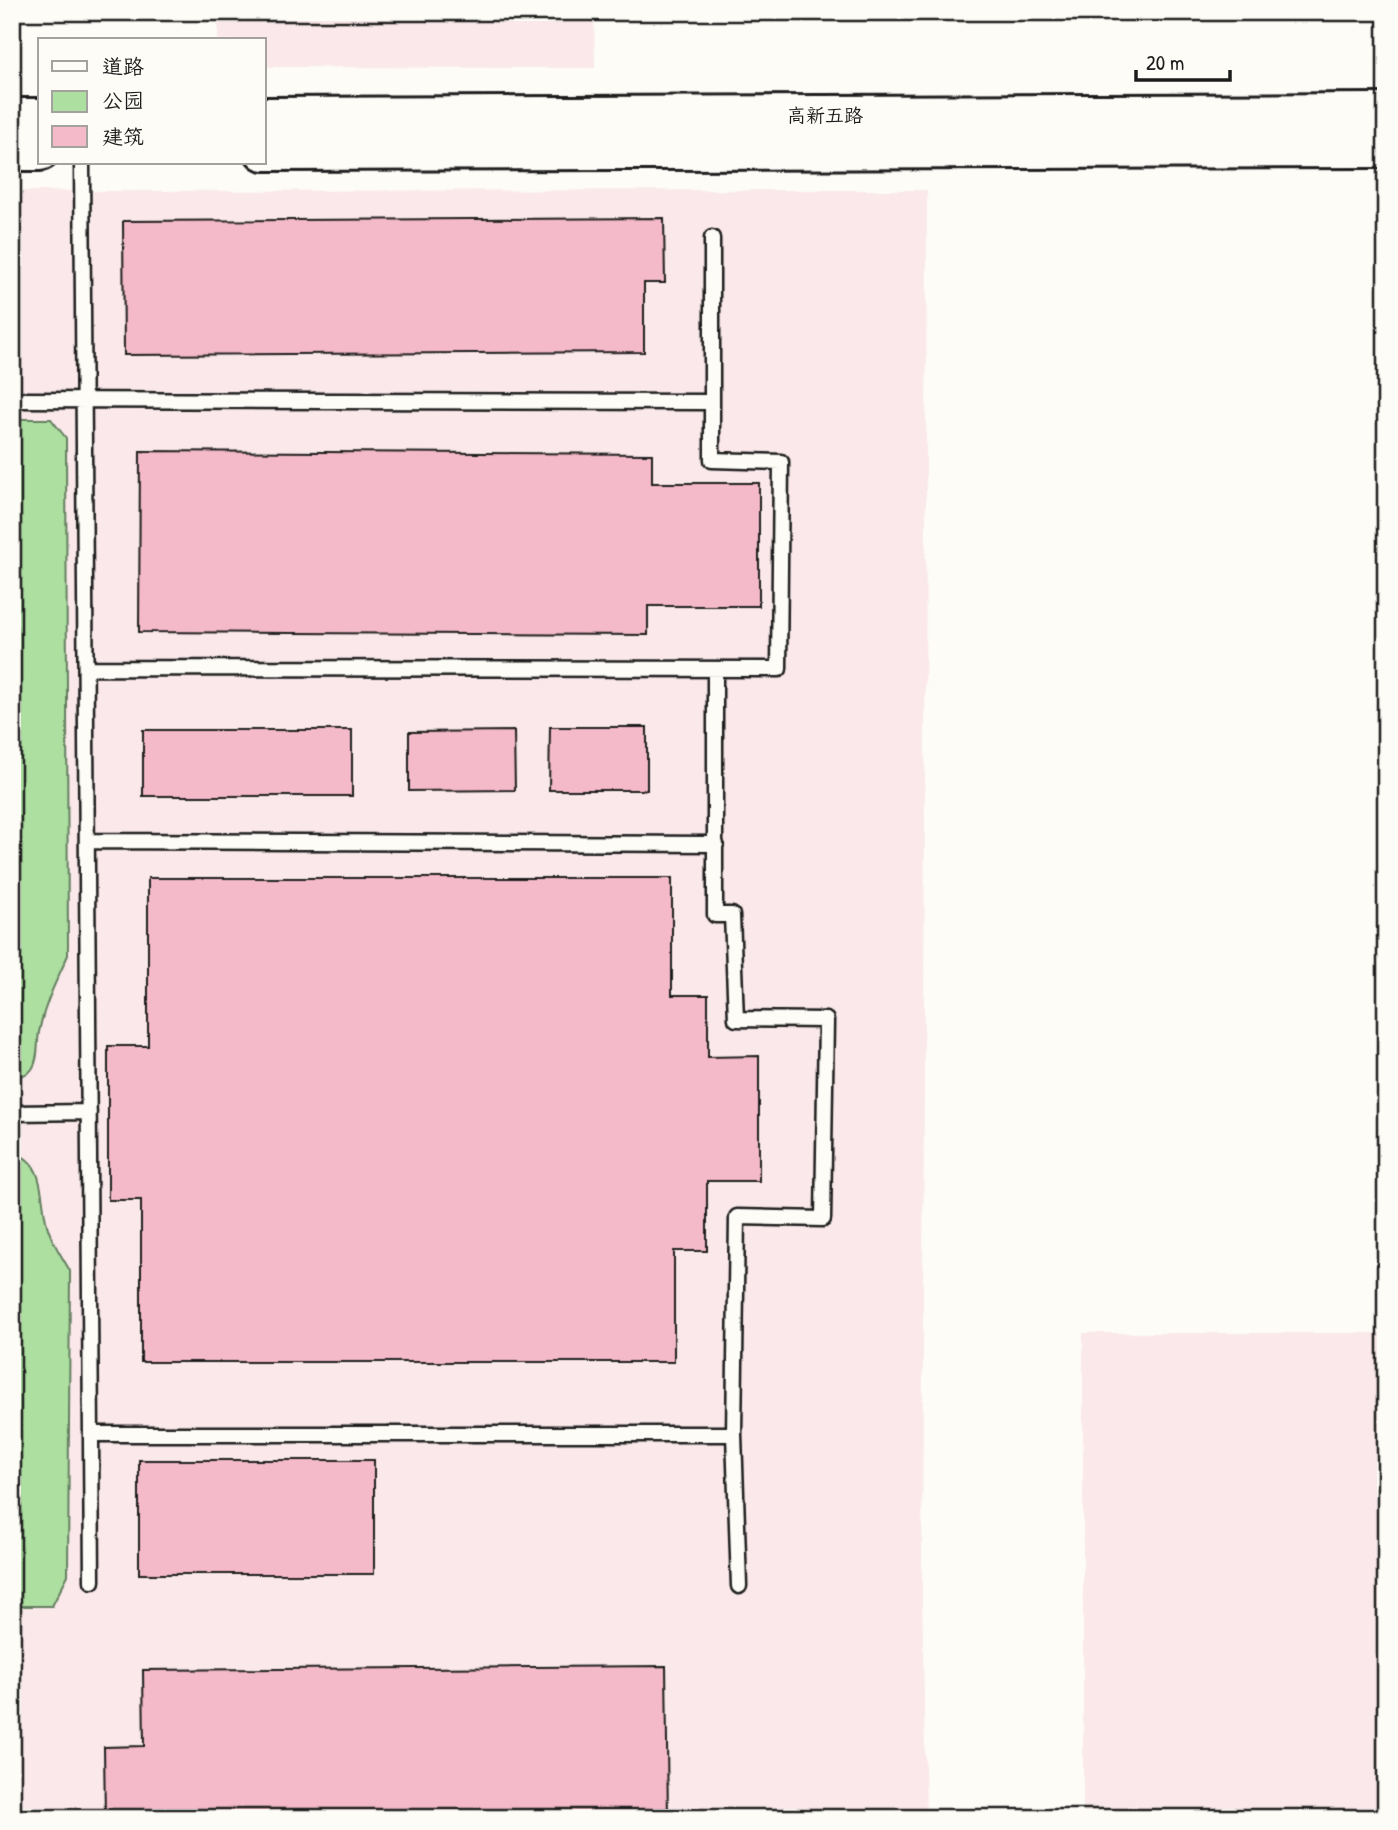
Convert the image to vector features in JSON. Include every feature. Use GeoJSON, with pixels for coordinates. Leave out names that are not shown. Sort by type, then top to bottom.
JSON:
{"type":"FeatureCollection","features":[{"type":"Feature","properties":{"kind":"main road","name":"高新五路"},"geometry":{"type":"LineString","coordinates":[[266,117],[1386,113]]}},
{"type":"Feature","properties":{"kind":"main road"},"geometry":{"type":"LineString","coordinates":[[12,118],[38,118]]}},
{"type":"Feature","properties":{"kind":"main road","name":"高新五路"},"geometry":{"type":"LineString","coordinates":[[266,151],[1386,148]]}},
{"type":"Feature","properties":{"kind":"main road"},"geometry":{"type":"LineString","coordinates":[[12,151],[38,151]]}},
{"type":"Feature","properties":{"kind":"lane"},"geometry":{"type":"LineString","coordinates":[[82,164],[92,1581]]}},
{"type":"Feature","properties":{"kind":"lane"},"geometry":{"type":"LineString","coordinates":[[86,668],[779,669],[781,462],[712,460],[712,238]]}},
{"type":"Feature","properties":{"kind":"lane"},"geometry":{"type":"LineString","coordinates":[[12,400],[712,402]]}},
{"type":"Feature","properties":{"kind":"lane"},"geometry":{"type":"LineString","coordinates":[[715,669],[715,915],[732,915],[736,1019],[826,1020],[823,1219],[737,1217],[734,1434],[739,1586]]}},
{"type":"Feature","properties":{"kind":"lane"},"geometry":{"type":"LineString","coordinates":[[87,841],[716,844]]}},
{"type":"Feature","properties":{"kind":"lane"},"geometry":{"type":"LineString","coordinates":[[12,1114],[89,1112]]}},
{"type":"Feature","properties":{"kind":"lane"},"geometry":{"type":"LineString","coordinates":[[91,1434],[734,1434]]}},
{"type":"Feature","properties":{"kind":"shaded area"},"geometry":{"type":"Polygon","coordinates":[[[218,12],[594,12],[595,68],[266,67],[266,38],[218,38],[218,12]]]}},
{"type":"Feature","properties":{"kind":"shaded area"},"geometry":{"type":"Polygon","coordinates":[[[927,190],[922,1594],[926,1818],[12,1818],[12,191],[927,190]]]}},
{"type":"Feature","properties":{"kind":"shaded area"},"geometry":{"type":"Polygon","coordinates":[[[1083,1333],[1386,1333],[1386,1818],[1083,1818],[1083,1333]]]}},
{"type":"Feature","properties":{"kind":"green space"},"geometry":{"type":"Polygon","coordinates":[[[12,419],[51,419],[66,438],[68,955],[44,1012],[34,1065],[28,1073],[12,1077],[12,419]]]}},
{"type":"Feature","properties":{"kind":"green space"},"geometry":{"type":"Polygon","coordinates":[[[12,1152],[23,1156],[36,1171],[48,1228],[70,1271],[68,1575],[52,1606],[12,1606],[12,1152]]]}},
{"type":"Feature","properties":{"kind":"building"},"geometry":{"type":"Polygon","coordinates":[[[664,218],[665,283],[644,283],[644,352],[124,355],[123,221],[664,218]]]}},
{"type":"Feature","properties":{"kind":"building"},"geometry":{"type":"Polygon","coordinates":[[[12,226],[19,226],[19,347],[12,347],[12,226]]]}},
{"type":"Feature","properties":{"kind":"building"},"geometry":{"type":"Polygon","coordinates":[[[140,451],[652,454],[652,483],[759,483],[759,606],[648,606],[648,635],[139,632],[140,451]]]}},
{"type":"Feature","properties":{"kind":"building"},"geometry":{"type":"Polygon","coordinates":[[[550,727],[647,727],[647,790],[549,790],[550,727]]]}},
{"type":"Feature","properties":{"kind":"building"},"geometry":{"type":"Polygon","coordinates":[[[143,730],[352,730],[352,796],[143,796],[143,730]]]}},
{"type":"Feature","properties":{"kind":"building"},"geometry":{"type":"Polygon","coordinates":[[[514,731],[515,790],[409,791],[409,732],[514,731]]]}},
{"type":"Feature","properties":{"kind":"building"},"geometry":{"type":"Polygon","coordinates":[[[148,878],[672,878],[672,995],[708,995],[708,1057],[759,1056],[759,1181],[707,1181],[707,1251],[674,1251],[674,1362],[141,1362],[141,1200],[108,1200],[108,1046],[148,1046],[148,878]]]}},
{"type":"Feature","properties":{"kind":"building"},"geometry":{"type":"Polygon","coordinates":[[[139,1460],[374,1460],[374,1574],[139,1574],[139,1460]]]}},
{"type":"Feature","properties":{"kind":"building"},"geometry":{"type":"Polygon","coordinates":[[[666,1666],[668,1818],[105,1818],[104,1747],[144,1746],[143,1670],[666,1666]]]}}]}
